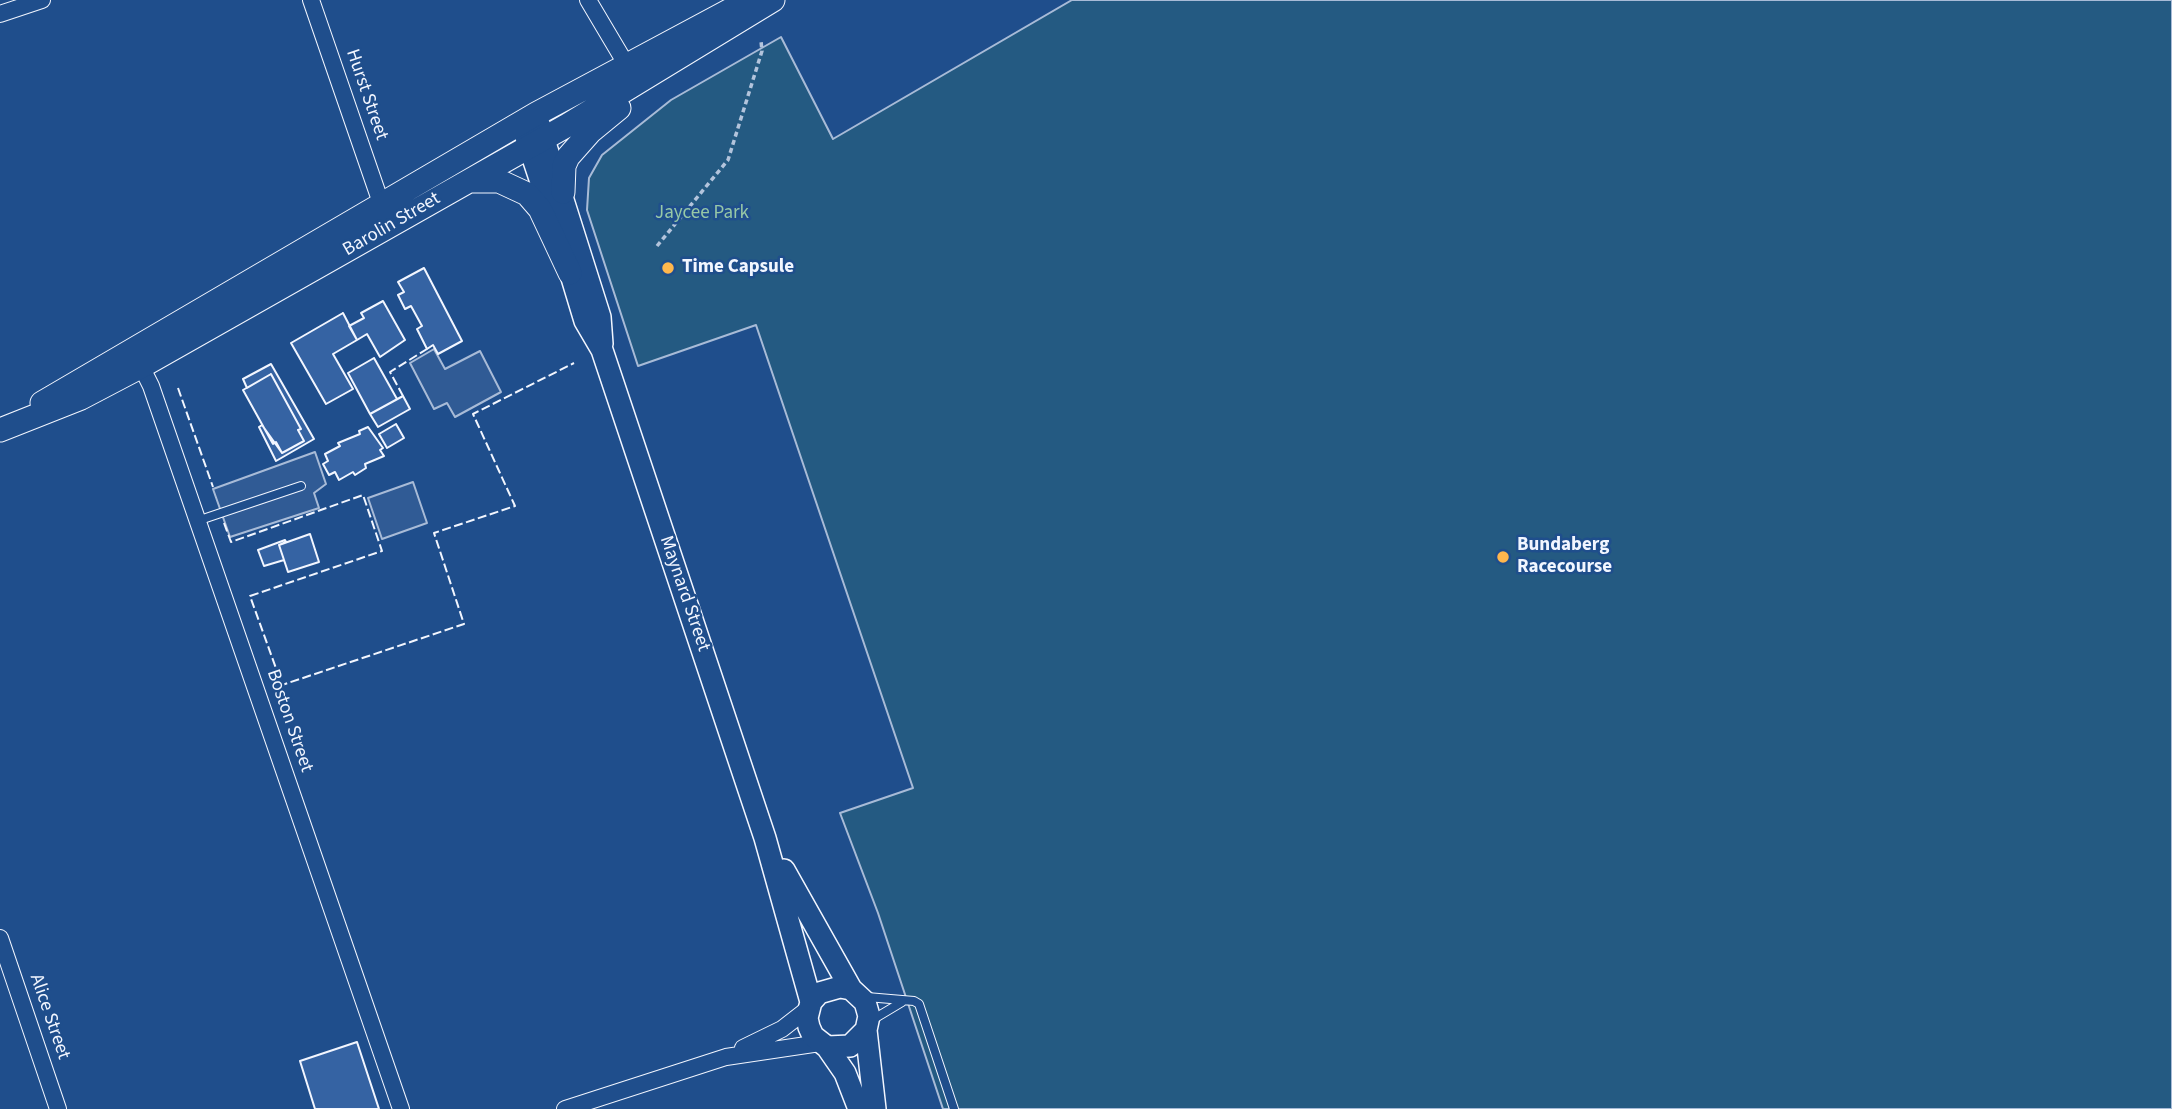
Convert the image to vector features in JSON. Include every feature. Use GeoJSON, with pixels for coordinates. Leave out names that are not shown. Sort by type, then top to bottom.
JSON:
{"type":"FeatureCollection","features":[{"type":"Feature","properties":{"kind":"main road","name":"Barolin Street"},"geometry":{"type":"LineString","coordinates":[[0,429],[81,398],[137,357],[381,203],[625,64],[749,0]]}},
{"type":"Feature","properties":{"kind":"main road","name":"Barolin Street"},"geometry":{"type":"LineString","coordinates":[[137,357],[470,181],[773,0]]}},
{"type":"Feature","properties":{"kind":"main road"},"geometry":{"type":"LineString","coordinates":[[563,192],[564,166],[568,157],[591,131],[665,78],[711,39]]}},
{"type":"Feature","properties":{"kind":"main road"},"geometry":{"type":"LineString","coordinates":[[470,181],[509,183],[534,201],[570,273]]}},
{"type":"Feature","properties":{"kind":"street"},"geometry":{"type":"LineString","coordinates":[[0,14],[42,0]]}},
{"type":"Feature","properties":{"kind":"street","name":"Hurst Street"},"geometry":{"type":"LineString","coordinates":[[311,0],[381,203]]}},
{"type":"Feature","properties":{"kind":"street"},"geometry":{"type":"LineString","coordinates":[[588,0],[625,64]]}},
{"type":"Feature","properties":{"kind":"street","name":"Maynard Street"},"geometry":{"type":"LineString","coordinates":[[528,118],[585,321],[602,350],[765,838],[810,1005]]}},
{"type":"Feature","properties":{"kind":"street","name":"Maynard Street"},"geometry":{"type":"LineString","coordinates":[[537,143],[563,192],[600,317],[602,350]]}},
{"type":"Feature","properties":{"kind":"street","name":"Boston Street"},"geometry":{"type":"LineString","coordinates":[[137,357],[197,521],[401,1109]]}},
{"type":"Feature","properties":{"kind":"street","name":"Maynard Street"},"geometry":{"type":"LineString","coordinates":[[765,838],[856,993]]}},
{"type":"Feature","properties":{"kind":"street","name":"Alice Street"},"geometry":{"type":"LineString","coordinates":[[0,938],[58,1109]]}},
{"type":"Feature","properties":{"kind":"street"},"geometry":{"type":"LineString","coordinates":[[572,1108],[726,1057],[782,1029],[829,988],[856,993],[868,1009],[867,1027],[875,1109]]}},
{"type":"Feature","properties":{"kind":"street"},"geometry":{"type":"LineString","coordinates":[[810,1005],[809,1027],[845,1073],[859,1109]]}},
{"type":"Feature","properties":{"kind":"street"},"geometry":{"type":"LineString","coordinates":[[726,1057],[824,1045],[850,1046],[867,1027]]}},
{"type":"Feature","properties":{"kind":"lane"},"geometry":{"type":"LineString","coordinates":[[197,521],[301,486]]}},
{"type":"Feature","properties":{"kind":"lane"},"geometry":{"type":"LineString","coordinates":[[856,993],[902,1002],[914,1001],[922,1009],[954,1109]]}},
{"type":"Feature","properties":{"kind":"lane"},"geometry":{"type":"LineString","coordinates":[[867,1027],[902,1002]]}},
{"type":"Feature","properties":{"kind":"path"},"geometry":{"type":"LineString","coordinates":[[657,246],[728,160],[762,51],[761,41]]}},
{"type":"Feature","properties":{"kind":"green space","name":"Bundaberg Racecourse"},"geometry":{"type":"Polygon","coordinates":[[[1072,0],[2172,0],[2172,1109],[943,1109],[878,913],[840,813],[913,788],[756,325],[638,366],[587,210],[589,178],[602,155],[671,100],[781,37],[833,139],[1072,0]]]}},
{"type":"Feature","properties":{"kind":"shaded area"},"geometry":{"type":"Polygon","coordinates":[[[434,349],[445,369],[480,351],[501,392],[455,417],[447,403],[434,409],[410,363],[434,349]]]}},
{"type":"Feature","properties":{"kind":"shaded area"},"geometry":{"type":"Polygon","coordinates":[[[315,452],[326,484],[314,493],[319,508],[230,537],[213,489],[315,452]]]}},
{"type":"Feature","properties":{"kind":"shaded area"},"geometry":{"type":"Polygon","coordinates":[[[413,482],[427,523],[382,539],[368,498],[413,482]]]}},
{"type":"Feature","properties":{"kind":"building"},"geometry":{"type":"Polygon","coordinates":[[[424,268],[462,341],[438,354],[433,345],[427,349],[417,329],[422,326],[411,306],[405,309],[398,295],[404,292],[398,282],[424,268]]]}},
{"type":"Feature","properties":{"kind":"building"},"geometry":{"type":"Polygon","coordinates":[[[383,301],[405,340],[380,357],[367,334],[357,340],[349,326],[364,318],[361,313],[383,301]]]}},
{"type":"Feature","properties":{"kind":"building"},"geometry":{"type":"Polygon","coordinates":[[[343,313],[357,340],[333,354],[353,389],[326,404],[291,343],[343,313]]]}},
{"type":"Feature","properties":{"kind":"building"},"geometry":{"type":"Polygon","coordinates":[[[374,358],[397,399],[370,414],[348,373],[374,358]]]}},
{"type":"Feature","properties":{"kind":"building"},"geometry":{"type":"Polygon","coordinates":[[[271,364],[314,439],[276,461],[259,427],[262,425],[282,453],[304,441],[298,430],[301,429],[271,374],[247,388],[243,379],[271,364]]]}},
{"type":"Feature","properties":{"kind":"building"},"geometry":{"type":"Polygon","coordinates":[[[271,374],[301,429],[298,430],[304,441],[282,453],[276,442],[273,444],[243,390],[271,374]]]}},
{"type":"Feature","properties":{"kind":"building"},"geometry":{"type":"Polygon","coordinates":[[[403,396],[410,409],[378,427],[370,414],[403,396]]]}},
{"type":"Feature","properties":{"kind":"building"},"geometry":{"type":"Polygon","coordinates":[[[396,424],[404,438],[387,448],[379,434],[396,424]]]}},
{"type":"Feature","properties":{"kind":"building"},"geometry":{"type":"Polygon","coordinates":[[[368,427],[383,448],[380,450],[384,456],[365,464],[366,468],[355,475],[353,472],[339,480],[335,472],[329,475],[323,464],[328,461],[325,454],[340,446],[338,443],[360,434],[359,431],[368,427]]]}},
{"type":"Feature","properties":{"kind":"building"},"geometry":{"type":"Polygon","coordinates":[[[310,534],[319,562],[288,572],[279,545],[310,534]]]}},
{"type":"Feature","properties":{"kind":"building"},"geometry":{"type":"Polygon","coordinates":[[[285,540],[286,542],[279,545],[284,560],[264,566],[258,550],[285,540]]]}},
{"type":"Feature","properties":{"kind":"building"},"geometry":{"type":"Polygon","coordinates":[[[357,1042],[379,1109],[315,1109],[300,1061],[357,1042]]]}},
{"type":"Feature","properties":{"kind":"fence"},"geometry":{"type":"LineString","coordinates":[[403,396],[390,372],[427,349]]}},
{"type":"Feature","properties":{"kind":"fence"},"geometry":{"type":"LineString","coordinates":[[224,523],[231,542],[363,495],[382,551],[250,596],[282,685],[464,624],[434,533],[515,506],[473,414],[574,363]]}},
{"type":"Feature","properties":{"kind":"fence"},"geometry":{"type":"LineString","coordinates":[[178,388],[213,487]]}},
{"type":"Feature","properties":{"kind":"place","name":"Time Capsule"},"geometry":{"type":"Point","coordinates":[668,268]}},
{"type":"Feature","properties":{"kind":"place","name":"Bundaberg Racecourse"},"geometry":{"type":"Point","coordinates":[1503,557]}},
{"type":"Feature","properties":{"kind":"park label","name":"Jaycee Park"},"geometry":{"type":"Point","coordinates":[702,214]}}]}
